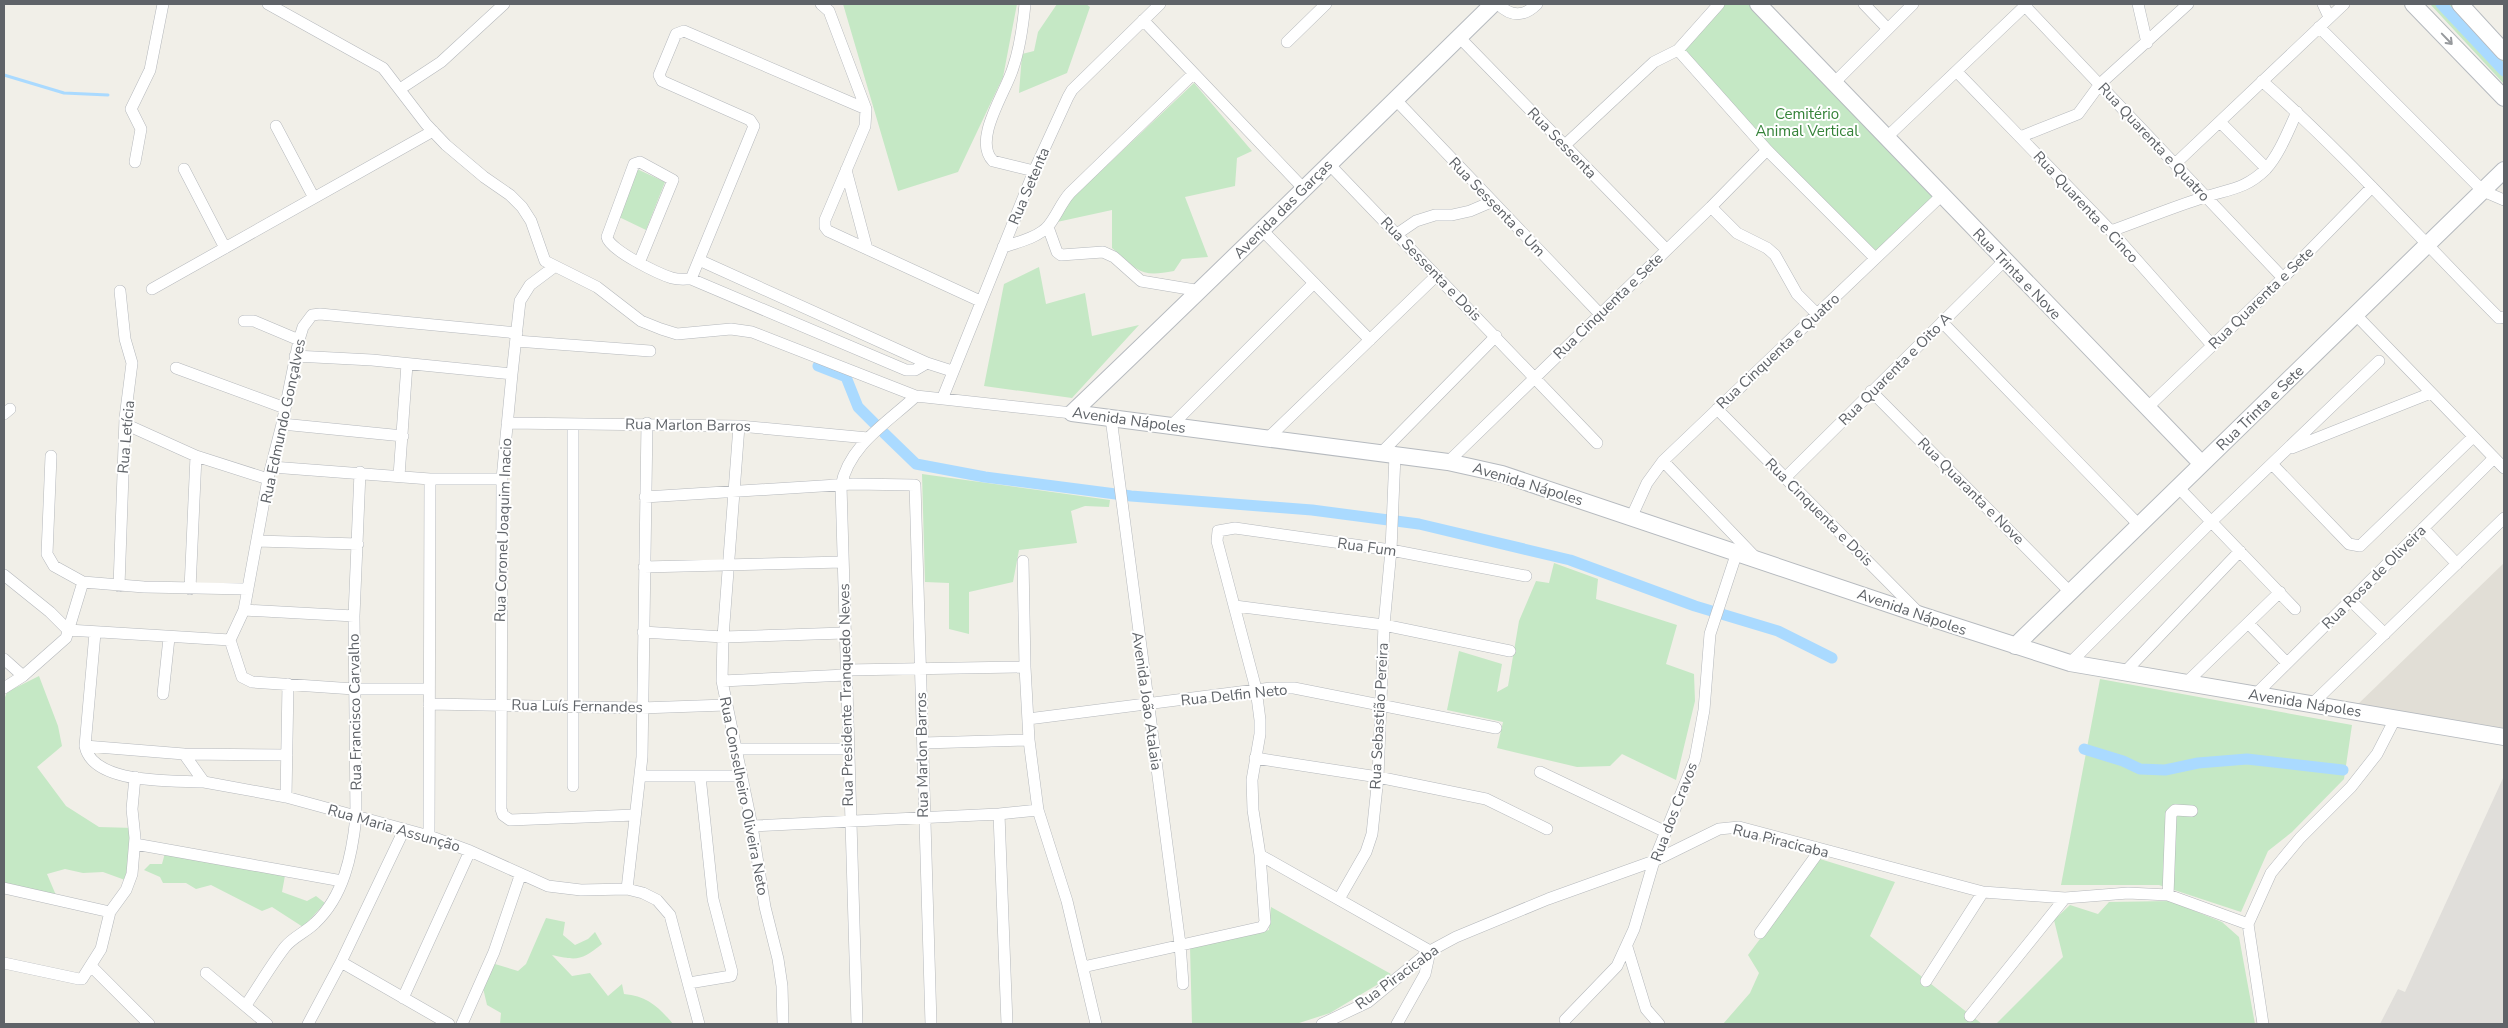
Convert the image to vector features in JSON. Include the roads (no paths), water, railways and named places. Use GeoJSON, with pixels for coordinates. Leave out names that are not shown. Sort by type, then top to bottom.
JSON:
{"type":"FeatureCollection","features":[{"type":"Feature","properties":{"kind":"main road","name":"Rua Trinta e Nove"},"geometry":{"type":"LineString","coordinates":[[1758,4],[1835,82],[1941,196],[2202,464]]}},
{"type":"Feature","properties":{"kind":"main road"},"geometry":{"type":"LineString","coordinates":[[2414,4],[2504,98]]}},
{"type":"Feature","properties":{"kind":"main road"},"geometry":{"type":"LineString","coordinates":[[2460,4],[2504,52]]}},
{"type":"Feature","properties":{"kind":"main road","name":"Avenida das Garças"},"geometry":{"type":"LineString","coordinates":[[1072,413],[1201,291],[1261,229],[1490,5]]}},
{"type":"Feature","properties":{"kind":"main road","name":"Rua Trinta e Sete"},"geometry":{"type":"LineString","coordinates":[[2014,646],[2504,170]]}},
{"type":"Feature","properties":{"kind":"main road","name":"Avenida Nápoles"},"geometry":{"type":"LineString","coordinates":[[1072,413],[1448,462],[1502,474],[2014,646],[2070,663],[2396,717],[2504,737]]}},
{"type":"Feature","properties":{"kind":"street"},"geometry":{"type":"LineString","coordinates":[[135,162],[141,129],[131,109],[150,70],[163,4]]}},
{"type":"Feature","properties":{"kind":"street"},"geometry":{"type":"LineString","coordinates":[[268,4],[383,68],[433,131],[453,151],[510,195],[522,207],[531,221],[545,261],[554,267]]}},
{"type":"Feature","properties":{"kind":"street"},"geometry":{"type":"LineString","coordinates":[[400,89],[441,62],[504,4]]}},
{"type":"Feature","properties":{"kind":"street"},"geometry":{"type":"LineString","coordinates":[[821,4],[829,11],[866,109],[865,126],[825,220],[825,227],[828,231],[980,301]]}},
{"type":"Feature","properties":{"kind":"street"},"geometry":{"type":"LineString","coordinates":[[1025,4],[1014,66],[996,107],[986,137],[985,148],[993,161],[1034,171]]}},
{"type":"Feature","properties":{"kind":"street","name":"Rua Setenta"},"geometry":{"type":"LineString","coordinates":[[943,397],[952,370],[1034,171],[1072,90],[1160,4]]}},
{"type":"Feature","properties":{"kind":"street"},"geometry":{"type":"LineString","coordinates":[[1287,42],[1326,4]]}},
{"type":"Feature","properties":{"kind":"street"},"geometry":{"type":"LineString","coordinates":[[1490,5],[1514,14],[1529,11],[1537,4]]}},
{"type":"Feature","properties":{"kind":"street"},"geometry":{"type":"LineString","coordinates":[[1564,146],[1654,62],[1678,50],[1719,4]]}},
{"type":"Feature","properties":{"kind":"street"},"geometry":{"type":"LineString","coordinates":[[1864,4],[1888,29]]}},
{"type":"Feature","properties":{"kind":"street"},"geometry":{"type":"LineString","coordinates":[[1835,82],[1913,4]]}},
{"type":"Feature","properties":{"kind":"street"},"geometry":{"type":"LineString","coordinates":[[2138,4],[2147,43]]}},
{"type":"Feature","properties":{"kind":"street"},"geometry":{"type":"LineString","coordinates":[[2020,137],[2078,114],[2100,84],[2188,4]]}},
{"type":"Feature","properties":{"kind":"street"},"geometry":{"type":"LineString","coordinates":[[2323,4],[2328,18]]}},
{"type":"Feature","properties":{"kind":"street"},"geometry":{"type":"LineString","coordinates":[[2175,164],[2222,123],[2344,4]]}},
{"type":"Feature","properties":{"kind":"street"},"geometry":{"type":"LineString","coordinates":[[1887,137],[2026,5]]}},
{"type":"Feature","properties":{"kind":"street","name":"Rua Quarenta e Quatro"},"geometry":{"type":"LineString","coordinates":[[2026,5],[2283,278]]}},
{"type":"Feature","properties":{"kind":"street"},"geometry":{"type":"LineString","coordinates":[[1143,20],[1303,188]]}},
{"type":"Feature","properties":{"kind":"street"},"geometry":{"type":"LineString","coordinates":[[2319,27],[2483,190],[2504,200]]}},
{"type":"Feature","properties":{"kind":"street"},"geometry":{"type":"LineString","coordinates":[[691,279],[754,126],[750,120],[662,81],[659,75],[676,34],[684,31],[866,109]]}},
{"type":"Feature","properties":{"kind":"street","name":"Rua Sessenta"},"geometry":{"type":"LineString","coordinates":[[1459,36],[1666,249]]}},
{"type":"Feature","properties":{"kind":"street"},"geometry":{"type":"LineString","coordinates":[[1678,50],[1767,150],[1875,258]]}},
{"type":"Feature","properties":{"kind":"street","name":"Rua Quarenta e Cinco"},"geometry":{"type":"LineString","coordinates":[[1957,72],[2111,231],[2212,346]]}},
{"type":"Feature","properties":{"kind":"street"},"geometry":{"type":"LineString","coordinates":[[1003,247],[1030,237],[1048,226],[1060,204],[1070,193],[1193,74]]}},
{"type":"Feature","properties":{"kind":"street"},"geometry":{"type":"LineString","coordinates":[[2262,82],[2297,112],[2372,187],[2426,246],[2499,318],[2504,317]]}},
{"type":"Feature","properties":{"kind":"street","name":"Rua Sessenta e Um"},"geometry":{"type":"LineString","coordinates":[[1395,99],[1491,202],[1599,313]]}},
{"type":"Feature","properties":{"kind":"street"},"geometry":{"type":"LineString","coordinates":[[2111,231],[2206,196],[2239,188],[2266,168],[2278,153],[2297,112]]}},
{"type":"Feature","properties":{"kind":"street"},"geometry":{"type":"LineString","coordinates":[[2222,123],[2266,168]]}},
{"type":"Feature","properties":{"kind":"street"},"geometry":{"type":"LineString","coordinates":[[276,126],[314,198]]}},
{"type":"Feature","properties":{"kind":"street"},"geometry":{"type":"LineString","coordinates":[[152,290],[433,131]]}},
{"type":"Feature","properties":{"kind":"street","name":"Rua Cinquenta e Sete"},"geometry":{"type":"LineString","coordinates":[[1448,462],[1599,313],[1711,207],[1767,150]]}},
{"type":"Feature","properties":{"kind":"street"},"geometry":{"type":"LineString","coordinates":[[639,263],[673,180],[640,162],[634,164],[607,237],[611,245],[639,263],[670,277],[691,279],[906,370],[916,370],[927,363]]}},
{"type":"Feature","properties":{"kind":"street","name":"Rua Sessenta e Dois"},"geometry":{"type":"LineString","coordinates":[[1328,163],[1597,442]]}},
{"type":"Feature","properties":{"kind":"street"},"geometry":{"type":"LineString","coordinates":[[184,170],[225,248]]}},
{"type":"Feature","properties":{"kind":"street"},"geometry":{"type":"LineString","coordinates":[[846,170],[867,249]]}},
{"type":"Feature","properties":{"kind":"street","name":"Rua Quarenta e Sete"},"geometry":{"type":"LineString","coordinates":[[2148,407],[2283,278],[2372,187]]}},
{"type":"Feature","properties":{"kind":"street","name":"Rua Cinquenta e Quatro"},"geometry":{"type":"LineString","coordinates":[[1632,518],[1647,483],[1663,461],[1941,196]]}},
{"type":"Feature","properties":{"kind":"street"},"geometry":{"type":"LineString","coordinates":[[1396,234],[1416,221],[1434,215],[1452,215],[1470,211],[1491,202]]}},
{"type":"Feature","properties":{"kind":"street"},"geometry":{"type":"LineString","coordinates":[[1711,207],[1737,233],[1766,248],[1775,255],[1784,266],[1798,294],[1818,315]]}},
{"type":"Feature","properties":{"kind":"street"},"geometry":{"type":"LineString","coordinates":[[1048,226],[1057,252],[1061,255],[1103,252],[1114,257],[1141,281],[1201,291]]}},
{"type":"Feature","properties":{"kind":"street"},"geometry":{"type":"LineString","coordinates":[[1261,229],[1370,340]]}},
{"type":"Feature","properties":{"kind":"street"},"geometry":{"type":"LineString","coordinates":[[699,260],[927,363],[952,370]]}},
{"type":"Feature","properties":{"kind":"street","name":"Rua Quarenta e Oito A"},"geometry":{"type":"LineString","coordinates":[[1786,477],[2004,261]]}},
{"type":"Feature","properties":{"kind":"street","name":"Rua Coronel Joaquim Inacio"},"geometry":{"type":"LineString","coordinates":[[554,267],[523,294],[520,301],[507,422],[502,479],[501,809],[503,816],[510,820],[635,815]]}},
{"type":"Feature","properties":{"kind":"street","name":"Avenida Nápoles"},"geometry":{"type":"LineString","coordinates":[[554,267],[597,287],[641,321],[677,334],[731,330],[752,332],[916,396],[943,397],[1072,413]]}},
{"type":"Feature","properties":{"kind":"street"},"geometry":{"type":"LineString","coordinates":[[1267,439],[1436,276]]}},
{"type":"Feature","properties":{"kind":"street"},"geometry":{"type":"LineString","coordinates":[[1171,426],[1314,283]]}},
{"type":"Feature","properties":{"kind":"street","name":"Rua Letícia"},"geometry":{"type":"LineString","coordinates":[[119,586],[125,424],[132,363],[124,333],[120,290]]}},
{"type":"Feature","properties":{"kind":"street","name":"Rua Edmundo Gonçalves"},"geometry":{"type":"LineString","coordinates":[[230,640],[244,610],[268,479],[282,424],[299,340],[307,321],[312,316],[320,314],[650,351]]}},
{"type":"Feature","properties":{"kind":"street"},"geometry":{"type":"LineString","coordinates":[[2356,315],[2493,459],[2504,468]]}},
{"type":"Feature","properties":{"kind":"street"},"geometry":{"type":"LineString","coordinates":[[244,321],[254,321],[299,340]]}},
{"type":"Feature","properties":{"kind":"street"},"geometry":{"type":"LineString","coordinates":[[1942,322],[2138,524]]}},
{"type":"Feature","properties":{"kind":"street"},"geometry":{"type":"LineString","coordinates":[[1388,454],[1496,336]]}},
{"type":"Feature","properties":{"kind":"street"},"geometry":{"type":"LineString","coordinates":[[295,356],[512,374]]}},
{"type":"Feature","properties":{"kind":"street"},"geometry":{"type":"LineString","coordinates":[[2070,663],[2212,521],[2379,361]]}},
{"type":"Feature","properties":{"kind":"street"},"geometry":{"type":"LineString","coordinates":[[399,476],[407,364]]}},
{"type":"Feature","properties":{"kind":"street"},"geometry":{"type":"LineString","coordinates":[[176,368],[285,408]]}},
{"type":"Feature","properties":{"kind":"street","name":"Rua Quaranta e Nove"},"geometry":{"type":"LineString","coordinates":[[1871,391],[2070,592]]}},
{"type":"Feature","properties":{"kind":"street"},"geometry":{"type":"LineString","coordinates":[[2286,451],[2431,393]]}},
{"type":"Feature","properties":{"kind":"street","name":"Rua Presidente Tranquedo Neves"},"geometry":{"type":"LineString","coordinates":[[856,1024],[841,486],[844,471],[852,456],[868,438],[916,396]]}},
{"type":"Feature","properties":{"kind":"street","name":"Rua Cinquenta e Dois"},"geometry":{"type":"LineString","coordinates":[[1717,409],[1921,615]]}},
{"type":"Feature","properties":{"kind":"street","name":"Avenida João Atalaia"},"geometry":{"type":"LineString","coordinates":[[1111,418],[1147,705],[1180,944],[1183,984]]}},
{"type":"Feature","properties":{"kind":"street","name":"Rua Marlon Barros"},"geometry":{"type":"LineString","coordinates":[[507,422],[739,426],[868,438]]}},
{"type":"Feature","properties":{"kind":"street"},"geometry":{"type":"LineString","coordinates":[[626,889],[641,776],[647,423]]}},
{"type":"Feature","properties":{"kind":"street"},"geometry":{"type":"LineString","coordinates":[[125,424],[196,456],[268,479]]}},
{"type":"Feature","properties":{"kind":"street"},"geometry":{"type":"LineString","coordinates":[[282,424],[403,436]]}},
{"type":"Feature","properties":{"kind":"street"},"geometry":{"type":"LineString","coordinates":[[573,424],[573,786]]}},
{"type":"Feature","properties":{"kind":"street","name":"Rua Conselheiro Oliveira Neto"},"geometry":{"type":"LineString","coordinates":[[739,426],[723,637],[722,681],[782,986],[782,1024]]}},
{"type":"Feature","properties":{"kind":"street"},"geometry":{"type":"LineString","coordinates":[[2272,464],[2349,544],[2360,546],[2473,437]]}},
{"type":"Feature","properties":{"kind":"street","name":"Rua Sebastião Pereira"},"geometry":{"type":"LineString","coordinates":[[1339,899],[1370,844],[1378,776],[1384,625],[1393,520],[1388,454]]}},
{"type":"Feature","properties":{"kind":"street"},"geometry":{"type":"LineString","coordinates":[[51,456],[47,554],[54,566],[83,582],[119,586],[248,590]]}},
{"type":"Feature","properties":{"kind":"street"},"geometry":{"type":"LineString","coordinates":[[190,589],[196,456]]}},
{"type":"Feature","properties":{"kind":"street","name":"Rua Rosa de Oliveira"},"geometry":{"type":"LineString","coordinates":[[2255,695],[2493,459]]}},
{"type":"Feature","properties":{"kind":"street"},"geometry":{"type":"LineString","coordinates":[[1663,461],[1756,559]]}},
{"type":"Feature","properties":{"kind":"street"},"geometry":{"type":"LineString","coordinates":[[272,467],[360,472],[430,479],[502,479]]}},
{"type":"Feature","properties":{"kind":"street","name":"Rua Francisco Carvalho"},"geometry":{"type":"LineString","coordinates":[[246,1005],[285,947],[315,924],[326,910],[348,868],[352,850],[356,817],[354,616],[360,472]]}},
{"type":"Feature","properties":{"kind":"street"},"geometry":{"type":"LineString","coordinates":[[429,836],[430,479]]}},
{"type":"Feature","properties":{"kind":"street","name":"Rua Marlon Barros"},"geometry":{"type":"LineString","coordinates":[[841,486],[915,485],[931,1024]]}},
{"type":"Feature","properties":{"kind":"street"},"geometry":{"type":"LineString","coordinates":[[645,497],[841,486]]}},
{"type":"Feature","properties":{"kind":"street"},"geometry":{"type":"LineString","coordinates":[[2178,486],[2296,609]]}},
{"type":"Feature","properties":{"kind":"street"},"geometry":{"type":"LineString","coordinates":[[2312,704],[2504,518]]}},
{"type":"Feature","properties":{"kind":"street","name":"Rua Fum"},"geometry":{"type":"LineString","coordinates":[[1236,606],[1217,541],[1218,531],[1235,528],[1391,550],[1526,576]]}},
{"type":"Feature","properties":{"kind":"street"},"geometry":{"type":"LineString","coordinates":[[2423,528],[2457,564]]}},
{"type":"Feature","properties":{"kind":"street"},"geometry":{"type":"LineString","coordinates":[[257,541],[358,544]]}},
{"type":"Feature","properties":{"kind":"street","name":"Rua dos Cravos"},"geometry":{"type":"LineString","coordinates":[[1565,1020],[1603,983],[1617,966],[1627,947],[1654,861],[1695,759],[1706,692],[1710,634],[1737,552]]}},
{"type":"Feature","properties":{"kind":"street"},"geometry":{"type":"LineString","coordinates":[[2124,673],[2240,552]]}},
{"type":"Feature","properties":{"kind":"street"},"geometry":{"type":"LineString","coordinates":[[1023,561],[1025,667],[1029,740],[1038,810],[1066,901],[1096,1024]]}},
{"type":"Feature","properties":{"kind":"street"},"geometry":{"type":"LineString","coordinates":[[644,567],[843,562]]}},
{"type":"Feature","properties":{"kind":"street"},"geometry":{"type":"LineString","coordinates":[[4,575],[50,612],[68,630],[170,638],[230,640],[242,677],[252,682],[354,688],[429,688]]}},
{"type":"Feature","properties":{"kind":"street"},"geometry":{"type":"LineString","coordinates":[[4,688],[23,676],[66,638],[83,582]]}},
{"type":"Feature","properties":{"kind":"street"},"geometry":{"type":"LineString","coordinates":[[2186,683],[2280,592]]}},
{"type":"Feature","properties":{"kind":"street"},"geometry":{"type":"LineString","coordinates":[[2350,601],[2386,634]]}},
{"type":"Feature","properties":{"kind":"street"},"geometry":{"type":"LineString","coordinates":[[1083,967],[1262,927],[1265,922],[1260,855],[1253,810],[1252,780],[1260,734],[1256,690],[1236,606],[1384,625],[1510,651]]}},
{"type":"Feature","properties":{"kind":"street"},"geometry":{"type":"LineString","coordinates":[[244,610],[354,616]]}},
{"type":"Feature","properties":{"kind":"street"},"geometry":{"type":"LineString","coordinates":[[2248,623],[2287,663]]}},
{"type":"Feature","properties":{"kind":"street"},"geometry":{"type":"LineString","coordinates":[[643,632],[723,637],[844,633]]}},
{"type":"Feature","properties":{"kind":"street"},"geometry":{"type":"LineString","coordinates":[[95,633],[85,746],[184,754],[287,755]]}},
{"type":"Feature","properties":{"kind":"street"},"geometry":{"type":"LineString","coordinates":[[163,694],[170,638]]}},
{"type":"Feature","properties":{"kind":"street"},"geometry":{"type":"LineString","coordinates":[[4,659],[23,676]]}},
{"type":"Feature","properties":{"kind":"street"},"geometry":{"type":"LineString","coordinates":[[722,681],[846,672],[1025,667]]}},
{"type":"Feature","properties":{"kind":"street"},"geometry":{"type":"LineString","coordinates":[[286,797],[288,684]]}},
{"type":"Feature","properties":{"kind":"street","name":"Rua Delfin Neto"},"geometry":{"type":"LineString","coordinates":[[1028,719],[1256,690],[1294,688],[1496,728]]}},
{"type":"Feature","properties":{"kind":"street","name":"Rua Luís Fernandes"},"geometry":{"type":"LineString","coordinates":[[429,704],[642,708],[726,705]]}},
{"type":"Feature","properties":{"kind":"street"},"geometry":{"type":"LineString","coordinates":[[2263,1024],[2248,924],[2271,873],[2300,838],[2351,786],[2377,754],[2396,717]]}},
{"type":"Feature","properties":{"kind":"street"},"geometry":{"type":"LineString","coordinates":[[923,743],[1029,740]]}},
{"type":"Feature","properties":{"kind":"street","name":"Rua Maria Assunção"},"geometry":{"type":"LineString","coordinates":[[85,746],[87,756],[101,768],[115,775],[204,782],[286,797],[429,836],[470,851],[520,876],[548,886],[581,890],[626,889],[643,893],[657,900],[670,915],[698,1024]]}},
{"type":"Feature","properties":{"kind":"street"},"geometry":{"type":"LineString","coordinates":[[736,749],[848,749]]}},
{"type":"Feature","properties":{"kind":"street"},"geometry":{"type":"LineString","coordinates":[[184,754],[204,782]]}},
{"type":"Feature","properties":{"kind":"street"},"geometry":{"type":"LineString","coordinates":[[1256,758],[1378,776],[1486,799],[1547,829]]}},
{"type":"Feature","properties":{"kind":"street"},"geometry":{"type":"LineString","coordinates":[[1540,772],[1666,832]]}},
{"type":"Feature","properties":{"kind":"street"},"geometry":{"type":"LineString","coordinates":[[641,776],[741,776]]}},
{"type":"Feature","properties":{"kind":"street"},"geometry":{"type":"LineString","coordinates":[[689,983],[731,976],[732,972],[713,899],[700,776]]}},
{"type":"Feature","properties":{"kind":"street"},"geometry":{"type":"LineString","coordinates":[[4,963],[79,979],[82,979],[92,967],[101,949],[110,912],[126,890],[132,874],[135,844],[132,809],[135,777]]}},
{"type":"Feature","properties":{"kind":"street"},"geometry":{"type":"LineString","coordinates":[[752,826],[999,814],[1038,810]]}},
{"type":"Feature","properties":{"kind":"street"},"geometry":{"type":"LineString","coordinates":[[2168,896],[2171,814],[2175,810],[2192,811]]}},
{"type":"Feature","properties":{"kind":"street"},"geometry":{"type":"LineString","coordinates":[[999,814],[1007,1024]]}},
{"type":"Feature","properties":{"kind":"street","name":"Rua Piracicaba"},"geometry":{"type":"LineString","coordinates":[[1322,1024],[1368,1002],[1430,951],[1472,930],[1548,899],[1654,861],[1719,829],[1728,827],[1739,827],[1984,892],[2065,898],[2128,893],[2168,896],[2248,924]]}},
{"type":"Feature","properties":{"kind":"street"},"geometry":{"type":"LineString","coordinates":[[308,1024],[341,962],[404,830]]}},
{"type":"Feature","properties":{"kind":"street"},"geometry":{"type":"LineString","coordinates":[[135,844],[342,880]]}},
{"type":"Feature","properties":{"kind":"street"},"geometry":{"type":"LineString","coordinates":[[1760,933],[1820,850]]}},
{"type":"Feature","properties":{"kind":"street"},"geometry":{"type":"LineString","coordinates":[[403,998],[470,851]]}},
{"type":"Feature","properties":{"kind":"street"},"geometry":{"type":"LineString","coordinates":[[1260,855],[1430,951],[1425,974],[1397,1024]]}},
{"type":"Feature","properties":{"kind":"street"},"geometry":{"type":"LineString","coordinates":[[462,1024],[494,952],[520,876]]}},
{"type":"Feature","properties":{"kind":"street"},"geometry":{"type":"LineString","coordinates":[[4,888],[110,912]]}},
{"type":"Feature","properties":{"kind":"street"},"geometry":{"type":"LineString","coordinates":[[1926,981],[1984,892]]}},
{"type":"Feature","properties":{"kind":"street"},"geometry":{"type":"LineString","coordinates":[[1970,1016],[2065,898]]}},
{"type":"Feature","properties":{"kind":"street"},"geometry":{"type":"LineString","coordinates":[[1627,947],[1646,1009],[1659,1024]]}},
{"type":"Feature","properties":{"kind":"street"},"geometry":{"type":"LineString","coordinates":[[341,962],[449,1024]]}},
{"type":"Feature","properties":{"kind":"street"},"geometry":{"type":"LineString","coordinates":[[92,967],[149,1024]]}},
{"type":"Feature","properties":{"kind":"street"},"geometry":{"type":"LineString","coordinates":[[206,973],[267,1024]]}},
{"type":"Feature","properties":{"kind":"waterway"},"geometry":{"type":"LineString","coordinates":[[2441,4],[2504,71]]}},
{"type":"Feature","properties":{"kind":"waterway"},"geometry":{"type":"LineString","coordinates":[[4,75],[64,93],[108,95]]}},
{"type":"Feature","properties":{"kind":"waterway"},"geometry":{"type":"LineString","coordinates":[[818,366],[846,377],[858,407],[875,424]]}},
{"type":"Feature","properties":{"kind":"waterway"},"geometry":{"type":"LineString","coordinates":[[884,433],[916,464],[985,477],[1131,496],[1312,510],[1419,524],[1570,560],[1695,606],[1778,631],[1832,658]]}},
{"type":"Feature","properties":{"kind":"waterway"},"geometry":{"type":"LineString","coordinates":[[2084,749],[2123,761],[2140,769],[2165,770],[2198,763],[2247,759],[2343,770]]}},
{"type":"Feature","properties":{"kind":"park label","name":"Cemitério Animal Vertical"},"geometry":{"type":"Point","coordinates":[1807,122]}}]}
